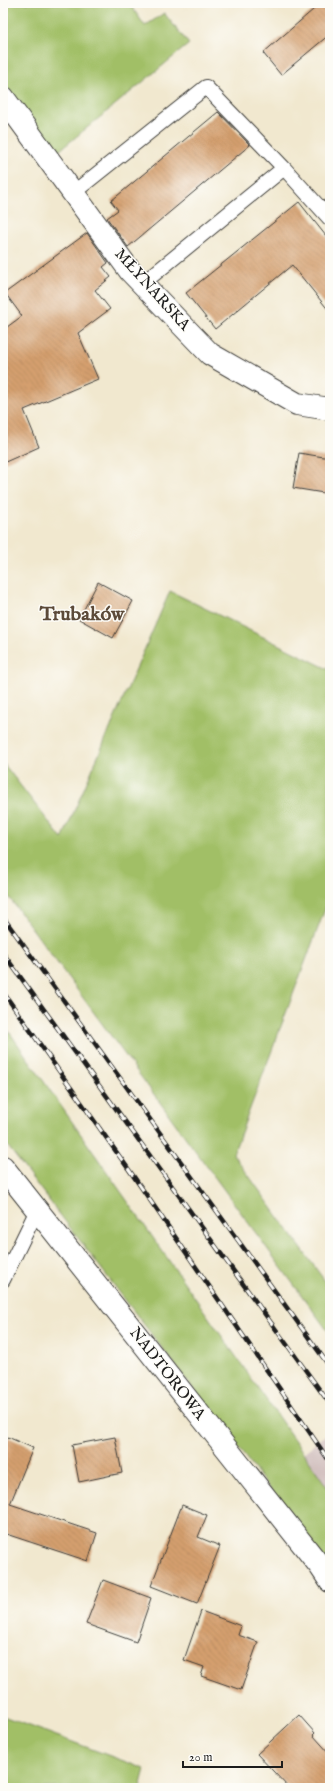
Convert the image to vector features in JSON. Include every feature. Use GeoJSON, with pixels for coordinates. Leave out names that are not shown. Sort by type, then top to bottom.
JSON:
{"type":"FeatureCollection","features":[{"type":"Feature","properties":{"kind":"street","name":"MŁYNARSKA"},"geometry":{"type":"LineString","coordinates":[[3,97],[130,271],[210,354],[297,404],[330,409]]}},
{"type":"Feature","properties":{"kind":"street","name":"NADTOROWA"},"geometry":{"type":"LineString","coordinates":[[3,1167],[320,1566],[330,1581]]}},
{"type":"Feature","properties":{"kind":"lane"},"geometry":{"type":"LineString","coordinates":[[73,193],[206,87],[284,168],[325,203],[330,218]]}},
{"type":"Feature","properties":{"kind":"lane"},"geometry":{"type":"LineString","coordinates":[[142,284],[284,168]]}},
{"type":"Feature","properties":{"kind":"lane"},"geometry":{"type":"LineString","coordinates":[[3,1280],[37,1210]]}},
{"type":"Feature","properties":{"kind":"shaded area"},"geometry":{"type":"Polygon","coordinates":[[[330,1432],[330,1491],[303,1453],[330,1432]]]}},
{"type":"Feature","properties":{"kind":"green space"},"geometry":{"type":"Polygon","coordinates":[[[3,3],[129,3],[145,26],[164,13],[189,44],[54,155],[3,83],[3,3]]]}},
{"type":"Feature","properties":{"kind":"green space"},"geometry":{"type":"Polygon","coordinates":[[[170,591],[330,670],[330,896],[233,1154],[330,1288],[330,1334],[3,889],[3,763],[62,839],[170,591]]]}},
{"type":"Feature","properties":{"kind":"green space"},"geometry":{"type":"Polygon","coordinates":[[[3,1023],[330,1491],[330,1568],[3,1140],[3,1023]]]}},
{"type":"Feature","properties":{"kind":"green space"},"geometry":{"type":"Polygon","coordinates":[[[3,1716],[145,1769],[140,1788],[3,1788],[3,1716]]]}},
{"type":"Feature","properties":{"kind":"building"},"geometry":{"type":"Polygon","coordinates":[[[321,3],[330,3],[330,34],[281,75],[263,53],[321,3]]]}},
{"type":"Feature","properties":{"kind":"building"},"geometry":{"type":"Polygon","coordinates":[[[218,112],[250,145],[128,247],[107,218],[118,210],[111,201],[218,112]]]}},
{"type":"Feature","properties":{"kind":"building"},"geometry":{"type":"Polygon","coordinates":[[[299,202],[330,241],[330,312],[292,265],[215,329],[186,293],[299,202]]]}},
{"type":"Feature","properties":{"kind":"building"},"geometry":{"type":"Polygon","coordinates":[[[87,233],[108,263],[103,267],[111,277],[95,290],[110,309],[78,333],[98,379],[24,410],[39,447],[3,463],[3,330],[22,316],[5,293],[87,233]]]}},
{"type":"Feature","properties":{"kind":"building"},"geometry":{"type":"Polygon","coordinates":[[[299,453],[330,458],[330,494],[293,488],[299,453]]]}},
{"type":"Feature","properties":{"kind":"building"},"geometry":{"type":"Polygon","coordinates":[[[98,582],[133,601],[113,638],[79,619],[98,582]]]}},
{"type":"Feature","properties":{"kind":"building"},"geometry":{"type":"Polygon","coordinates":[[[3,1435],[33,1448],[10,1504],[97,1533],[88,1561],[3,1533],[3,1435]]]}},
{"type":"Feature","properties":{"kind":"building"},"geometry":{"type":"Polygon","coordinates":[[[115,1437],[122,1473],[79,1482],[72,1445],[115,1437]]]}},
{"type":"Feature","properties":{"kind":"building"},"geometry":{"type":"Polygon","coordinates":[[[182,1505],[207,1515],[198,1537],[220,1546],[197,1604],[151,1586],[182,1505]]]}},
{"type":"Feature","properties":{"kind":"building"},"geometry":{"type":"Polygon","coordinates":[[[103,1580],[151,1598],[136,1642],[86,1624],[103,1580]]]}},
{"type":"Feature","properties":{"kind":"building"},"geometry":{"type":"Polygon","coordinates":[[[201,1611],[241,1626],[238,1635],[258,1642],[241,1690],[201,1676],[204,1667],[184,1660],[201,1611]]]}},
{"type":"Feature","properties":{"kind":"building"},"geometry":{"type":"Polygon","coordinates":[[[299,1715],[315,1733],[313,1735],[330,1754],[330,1788],[289,1788],[257,1754],[299,1715]]]}},
{"type":"Feature","properties":{"kind":"railway"},"geometry":{"type":"LineString","coordinates":[[3,917],[330,1367]]}},
{"type":"Feature","properties":{"kind":"railway"},"geometry":{"type":"LineString","coordinates":[[3,953],[330,1404]]}},
{"type":"Feature","properties":{"kind":"railway"},"geometry":{"type":"LineString","coordinates":[[3,992],[132,1174],[330,1462]]}},
{"type":"Feature","properties":{"kind":"district","name":"Trubaków"},"geometry":{"type":"Point","coordinates":[82,614]}}]}
